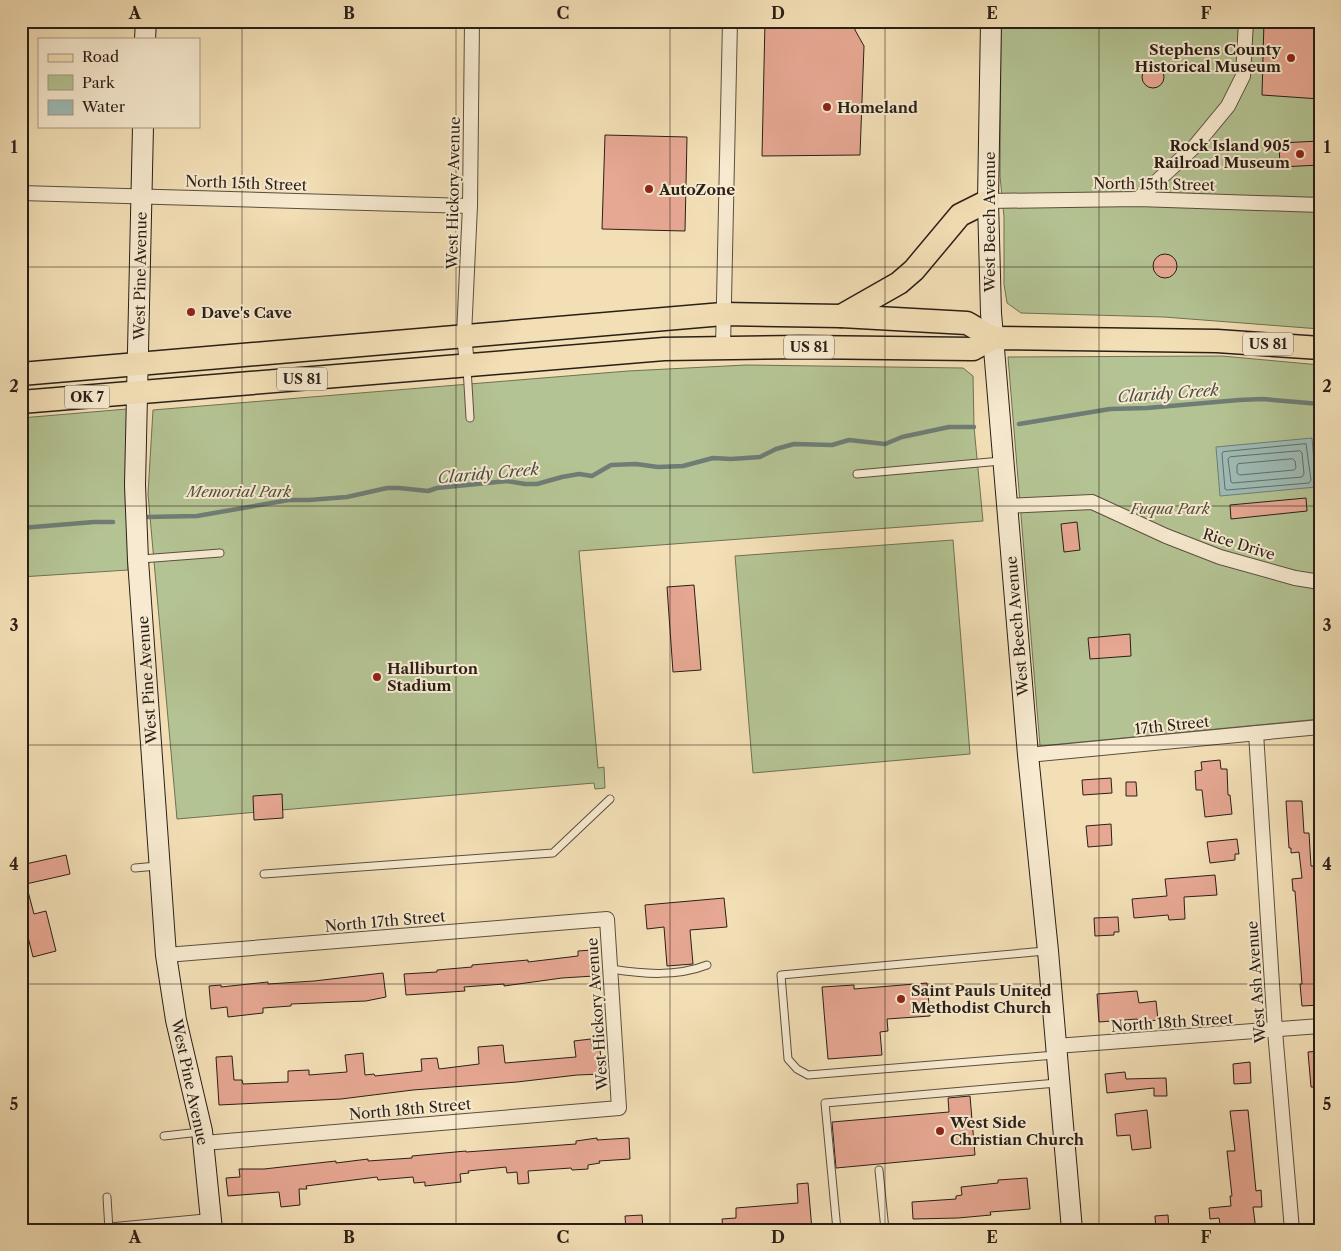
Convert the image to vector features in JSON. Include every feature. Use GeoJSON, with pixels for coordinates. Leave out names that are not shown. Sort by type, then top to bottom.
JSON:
{"type":"FeatureCollection","features":[{"type":"Feature","properties":{"kind":"main road"},"geometry":{"type":"LineString","coordinates":[[841,316],[899,283],[914,270],[960,215],[988,201]]}},
{"type":"Feature","properties":{"kind":"main road","name":"US 81"},"geometry":{"type":"LineString","coordinates":[[21,374],[723,314],[841,316],[967,323],[993,338],[1217,341],[1320,348]]}},
{"type":"Feature","properties":{"kind":"main road","name":"US 81"},"geometry":{"type":"LineString","coordinates":[[137,392],[664,349],[723,347],[973,349],[993,338]]}},
{"type":"Feature","properties":{"kind":"main road","name":"OK 7"},"geometry":{"type":"LineString","coordinates":[[29,402],[137,392]]}},
{"type":"Feature","properties":{"kind":"street"},"geometry":{"type":"LineString","coordinates":[[145,38],[146,21]]}},
{"type":"Feature","properties":{"kind":"street","name":"West Hickory Avenue"},"geometry":{"type":"LineString","coordinates":[[467,366],[464,335],[470,206],[472,21]]}},
{"type":"Feature","properties":{"kind":"street"},"geometry":{"type":"LineString","coordinates":[[723,347],[730,21]]}},
{"type":"Feature","properties":{"kind":"street","name":"West Beech Avenue"},"geometry":{"type":"LineString","coordinates":[[991,21],[988,201],[989,284],[1028,755],[1048,951],[1072,1230]]}},
{"type":"Feature","properties":{"kind":"street"},"geometry":{"type":"LineString","coordinates":[[1138,199],[1195,146],[1228,106],[1243,76],[1246,21]]}},
{"type":"Feature","properties":{"kind":"street","name":"West Pine Avenue"},"geometry":{"type":"LineString","coordinates":[[143,128],[135,484],[138,560],[166,955],[176,1020],[203,1137],[211,1226]]}},
{"type":"Feature","properties":{"kind":"street","name":"North 15th Street"},"geometry":{"type":"LineString","coordinates":[[21,193],[470,206]]}},
{"type":"Feature","properties":{"kind":"street","name":"North 15th Street"},"geometry":{"type":"LineString","coordinates":[[988,201],[1138,199],[1320,205]]}},
{"type":"Feature","properties":{"kind":"street","name":"Rice Drive"},"geometry":{"type":"LineString","coordinates":[[1007,506],[1092,502],[1166,536],[1220,557],[1295,578],[1320,582]]}},
{"type":"Feature","properties":{"kind":"street","name":"17th Street"},"geometry":{"type":"LineString","coordinates":[[1028,755],[1320,727]]}},
{"type":"Feature","properties":{"kind":"street","name":"West Ash Avenue"},"geometry":{"type":"LineString","coordinates":[[1256,732],[1275,1031],[1292,1230]]}},
{"type":"Feature","properties":{"kind":"street","name":"West Hickory Avenue"},"geometry":{"type":"LineString","coordinates":[[607,919],[619,1108]]}},
{"type":"Feature","properties":{"kind":"street","name":"North 17th Street"},"geometry":{"type":"LineString","coordinates":[[166,955],[607,919]]}},
{"type":"Feature","properties":{"kind":"street","name":"North 18th Street"},"geometry":{"type":"LineString","coordinates":[[1056,1050],[1320,1026]]}},
{"type":"Feature","properties":{"kind":"street","name":"North 18th Street"},"geometry":{"type":"LineString","coordinates":[[203,1137],[619,1108]]}},
{"type":"Feature","properties":{"kind":"street"},"geometry":{"type":"LineString","coordinates":[[115,1230],[211,1226]]}},
{"type":"Feature","properties":{"kind":"lane"},"geometry":{"type":"LineString","coordinates":[[467,366],[470,418]]}},
{"type":"Feature","properties":{"kind":"lane"},"geometry":{"type":"LineString","coordinates":[[857,474],[1003,460]]}},
{"type":"Feature","properties":{"kind":"lane"},"geometry":{"type":"LineString","coordinates":[[138,560],[220,553]]}},
{"type":"Feature","properties":{"kind":"lane"},"geometry":{"type":"LineString","coordinates":[[264,874],[553,853],[610,800]]}},
{"type":"Feature","properties":{"kind":"lane"},"geometry":{"type":"LineString","coordinates":[[135,868],[160,865]]}},
{"type":"Feature","properties":{"kind":"lane"},"geometry":{"type":"LineString","coordinates":[[1048,951],[781,975],[788,1059],[797,1069],[808,1075],[1056,1050]]}},
{"type":"Feature","properties":{"kind":"lane"},"geometry":{"type":"LineString","coordinates":[[610,969],[639,973],[662,973],[690,970],[707,965]]}},
{"type":"Feature","properties":{"kind":"lane"},"geometry":{"type":"LineString","coordinates":[[837,1230],[825,1103],[1059,1082]]}},
{"type":"Feature","properties":{"kind":"lane"},"geometry":{"type":"LineString","coordinates":[[164,1136],[203,1137]]}},
{"type":"Feature","properties":{"kind":"lane"},"geometry":{"type":"LineString","coordinates":[[879,1170],[884,1230]]}},
{"type":"Feature","properties":{"kind":"lane"},"geometry":{"type":"LineString","coordinates":[[107,1197],[109,1230]]}},
{"type":"Feature","properties":{"kind":"green space"},"geometry":{"type":"Polygon","coordinates":[[[1001,21],[1320,21],[1320,329],[1164,317],[1021,313],[1007,303],[1004,284],[1004,217],[1000,176],[1001,21]]]}},
{"type":"Feature","properties":{"kind":"green space","name":"Fuqua Park"},"geometry":{"type":"Polygon","coordinates":[[[1222,356],[1320,365],[1320,719],[1040,746],[1008,357],[1222,356]]]}},
{"type":"Feature","properties":{"kind":"green space","name":"Memorial Park"},"geometry":{"type":"Polygon","coordinates":[[[746,365],[963,368],[973,376],[974,427],[983,521],[579,551],[598,768],[604,767],[605,788],[595,789],[594,783],[177,819],[148,494],[153,410],[628,371],[746,365]]]}},
{"type":"Feature","properties":{"kind":"green space"},"geometry":{"type":"Polygon","coordinates":[[[127,409],[128,570],[21,577],[21,418],[127,409]]]}},
{"type":"Feature","properties":{"kind":"green space"},"geometry":{"type":"Polygon","coordinates":[[[953,540],[970,754],[753,773],[735,556],[953,540]]]}},
{"type":"Feature","properties":{"kind":"water"},"geometry":{"type":"Polygon","coordinates":[[[1312,438],[1316,487],[1220,496],[1216,447],[1312,438]]]}},
{"type":"Feature","properties":{"kind":"building"},"geometry":{"type":"Polygon","coordinates":[[[765,21],[855,21],[855,30],[864,46],[860,155],[762,156],[765,21]]]}},
{"type":"Feature","properties":{"kind":"building","name":"Stephens County Historical Museum"},"geometry":{"type":"Polygon","coordinates":[[[1264,21],[1320,21],[1320,99],[1262,95],[1264,21]]]}},
{"type":"Feature","properties":{"kind":"building"},"geometry":{"type":"Polygon","coordinates":[[[1153,66],[1163,73],[1164,77],[1157,87],[1153,88],[1143,81],[1142,77],[1149,67],[1153,66]]]}},
{"type":"Feature","properties":{"kind":"building"},"geometry":{"type":"Polygon","coordinates":[[[605,135],[687,137],[685,231],[602,229],[605,135]]]}},
{"type":"Feature","properties":{"kind":"building","name":"Rock Island 905 Railroad Museum"},"geometry":{"type":"Polygon","coordinates":[[[1320,141],[1320,165],[1280,167],[1279,143],[1320,141]]]}},
{"type":"Feature","properties":{"kind":"building"},"geometry":{"type":"Polygon","coordinates":[[[1165,254],[1173,258],[1177,266],[1173,274],[1165,278],[1157,274],[1153,266],[1157,258],[1165,254]]]}},
{"type":"Feature","properties":{"kind":"building"},"geometry":{"type":"Polygon","coordinates":[[[1306,498],[1307,511],[1231,519],[1230,505],[1306,498]]]}},
{"type":"Feature","properties":{"kind":"building"},"geometry":{"type":"Polygon","coordinates":[[[1077,522],[1080,550],[1064,552],[1061,524],[1077,522]]]}},
{"type":"Feature","properties":{"kind":"building"},"geometry":{"type":"Polygon","coordinates":[[[694,585],[701,670],[673,672],[667,587],[694,585]]]}},
{"type":"Feature","properties":{"kind":"building"},"geometry":{"type":"Polygon","coordinates":[[[1130,634],[1131,656],[1090,659],[1088,638],[1130,634]]]}},
{"type":"Feature","properties":{"kind":"building"},"geometry":{"type":"Polygon","coordinates":[[[1220,760],[1221,769],[1227,769],[1228,795],[1230,795],[1232,814],[1205,817],[1202,790],[1196,790],[1195,771],[1202,770],[1201,762],[1220,760]]]}},
{"type":"Feature","properties":{"kind":"building"},"geometry":{"type":"Polygon","coordinates":[[[1111,778],[1112,793],[1083,795],[1082,780],[1111,778]]]}},
{"type":"Feature","properties":{"kind":"building"},"geometry":{"type":"Polygon","coordinates":[[[1126,782],[1136,782],[1137,796],[1126,796],[1126,782]]]}},
{"type":"Feature","properties":{"kind":"building"},"geometry":{"type":"Polygon","coordinates":[[[282,794],[283,818],[254,820],[253,796],[282,794]]]}},
{"type":"Feature","properties":{"kind":"building"},"geometry":{"type":"Polygon","coordinates":[[[1286,801],[1302,801],[1304,833],[1309,833],[1311,866],[1320,866],[1320,914],[1318,914],[1320,1005],[1302,1006],[1295,891],[1293,891],[1292,879],[1302,878],[1299,852],[1291,853],[1291,848],[1289,848],[1286,801]]]}},
{"type":"Feature","properties":{"kind":"building"},"geometry":{"type":"Polygon","coordinates":[[[1111,824],[1112,845],[1088,847],[1086,826],[1111,824]]]}},
{"type":"Feature","properties":{"kind":"building"},"geometry":{"type":"Polygon","coordinates":[[[1237,839],[1239,854],[1235,854],[1235,860],[1210,863],[1207,842],[1237,839]]]}},
{"type":"Feature","properties":{"kind":"building"},"geometry":{"type":"Polygon","coordinates":[[[66,855],[70,874],[26,884],[34,914],[46,911],[56,951],[33,957],[21,909],[21,865],[66,855]]]}},
{"type":"Feature","properties":{"kind":"building"},"geometry":{"type":"Polygon","coordinates":[[[1215,875],[1217,895],[1184,897],[1185,919],[1169,920],[1168,915],[1134,918],[1132,899],[1167,896],[1165,879],[1215,875]]]}},
{"type":"Feature","properties":{"kind":"building"},"geometry":{"type":"Polygon","coordinates":[[[724,898],[727,927],[690,930],[693,964],[667,966],[664,927],[647,929],[645,905],[724,898]]]}},
{"type":"Feature","properties":{"kind":"building"},"geometry":{"type":"Polygon","coordinates":[[[1118,917],[1119,932],[1114,932],[1114,935],[1095,936],[1094,918],[1118,917]]]}},
{"type":"Feature","properties":{"kind":"building"},"geometry":{"type":"Polygon","coordinates":[[[592,950],[594,976],[562,978],[504,986],[504,984],[464,987],[465,991],[406,995],[404,974],[437,972],[437,970],[472,967],[472,965],[528,960],[528,962],[578,956],[578,951],[592,950]]]}},
{"type":"Feature","properties":{"kind":"building"},"geometry":{"type":"Polygon","coordinates":[[[383,973],[386,997],[366,1001],[291,1004],[291,1006],[263,1008],[263,1013],[228,1017],[227,1007],[211,1009],[209,986],[221,985],[221,987],[268,982],[268,984],[314,981],[383,973]]]}},
{"type":"Feature","properties":{"kind":"building"},"geometry":{"type":"Polygon","coordinates":[[[927,983],[930,1016],[887,1019],[888,1031],[880,1032],[882,1055],[828,1059],[822,987],[854,985],[854,989],[927,983]]]}},
{"type":"Feature","properties":{"kind":"building"},"geometry":{"type":"Polygon","coordinates":[[[1137,991],[1139,1003],[1156,1001],[1158,1020],[1138,1022],[1137,1019],[1099,1022],[1097,994],[1137,991]]]}},
{"type":"Feature","properties":{"kind":"building"},"geometry":{"type":"Polygon","coordinates":[[[591,1039],[592,1049],[600,1048],[602,1074],[413,1090],[341,1099],[219,1105],[216,1057],[232,1056],[234,1080],[242,1080],[243,1084],[288,1082],[288,1071],[309,1070],[309,1075],[347,1072],[345,1055],[363,1053],[365,1075],[374,1074],[375,1076],[422,1071],[421,1059],[437,1058],[439,1069],[479,1064],[478,1047],[503,1045],[505,1063],[576,1057],[574,1041],[591,1039]]]}},
{"type":"Feature","properties":{"kind":"building"},"geometry":{"type":"Polygon","coordinates":[[[1320,1051],[1320,1087],[1311,1087],[1308,1052],[1320,1051]]]}},
{"type":"Feature","properties":{"kind":"building"},"geometry":{"type":"Polygon","coordinates":[[[1250,1062],[1251,1083],[1234,1084],[1233,1064],[1250,1062]]]}},
{"type":"Feature","properties":{"kind":"building"},"geometry":{"type":"Polygon","coordinates":[[[1125,1072],[1126,1079],[1166,1078],[1167,1096],[1154,1096],[1154,1088],[1107,1093],[1105,1074],[1125,1072]]]}},
{"type":"Feature","properties":{"kind":"building","name":"West Side Christian Church"},"geometry":{"type":"Polygon","coordinates":[[[970,1096],[975,1155],[836,1168],[832,1122],[949,1112],[948,1098],[970,1096]]]}},
{"type":"Feature","properties":{"kind":"building"},"geometry":{"type":"Polygon","coordinates":[[[1147,1110],[1151,1148],[1132,1150],[1130,1135],[1117,1136],[1115,1114],[1147,1110]]]}},
{"type":"Feature","properties":{"kind":"building"},"geometry":{"type":"Polygon","coordinates":[[[1248,1110],[1256,1191],[1261,1190],[1262,1207],[1253,1207],[1256,1230],[1221,1230],[1219,1218],[1210,1219],[1209,1208],[1231,1206],[1230,1196],[1232,1196],[1227,1151],[1235,1151],[1230,1111],[1248,1110]]]}},
{"type":"Feature","properties":{"kind":"building"},"geometry":{"type":"Polygon","coordinates":[[[597,1138],[597,1140],[629,1138],[630,1159],[599,1161],[600,1163],[588,1165],[588,1169],[572,1170],[571,1168],[528,1171],[529,1183],[518,1184],[517,1172],[507,1173],[506,1167],[468,1171],[469,1173],[460,1174],[461,1182],[425,1186],[425,1182],[414,1183],[413,1177],[378,1180],[377,1177],[306,1186],[307,1189],[299,1189],[300,1205],[281,1207],[279,1192],[228,1196],[226,1178],[240,1177],[239,1169],[264,1169],[336,1161],[336,1163],[368,1159],[368,1161],[412,1158],[412,1156],[466,1151],[576,1144],[576,1141],[597,1138]]]}},
{"type":"Feature","properties":{"kind":"building"},"geometry":{"type":"Polygon","coordinates":[[[1027,1178],[1030,1209],[990,1212],[991,1215],[958,1218],[913,1219],[912,1202],[956,1199],[956,1196],[962,1195],[961,1187],[998,1183],[998,1180],[1027,1178]]]}},
{"type":"Feature","properties":{"kind":"building"},"geometry":{"type":"Polygon","coordinates":[[[808,1183],[812,1230],[723,1230],[722,1219],[736,1218],[736,1208],[798,1203],[797,1184],[808,1183]]]}},
{"type":"Feature","properties":{"kind":"building"},"geometry":{"type":"Polygon","coordinates":[[[642,1215],[643,1230],[626,1230],[625,1216],[642,1215]]]}},
{"type":"Feature","properties":{"kind":"building"},"geometry":{"type":"Polygon","coordinates":[[[1168,1215],[1169,1230],[1156,1230],[1155,1216],[1168,1215]]]}},
{"type":"Feature","properties":{"kind":"waterway","name":"Claridy Creek"},"geometry":{"type":"LineString","coordinates":[[1019,424],[1110,409],[1147,408],[1239,400],[1262,399],[1320,404]]}},
{"type":"Feature","properties":{"kind":"waterway","name":"Claridy Creek"},"geometry":{"type":"LineString","coordinates":[[147,517],[197,516],[289,500],[347,497],[387,488],[428,491],[437,488],[507,481],[537,484],[579,474],[592,476],[611,465],[683,466],[713,458],[760,457],[776,449],[794,444],[832,445],[849,440],[885,444],[902,437],[949,427],[974,427]]}},
{"type":"Feature","properties":{"kind":"waterway","name":"Claridy Creek"},"geometry":{"type":"LineString","coordinates":[[21,528],[113,522]]}},
{"type":"Feature","properties":{"kind":"place","name":"Stephens County Historical Museum"},"geometry":{"type":"Point","coordinates":[1291,58]}},
{"type":"Feature","properties":{"kind":"place","name":"Homeland"},"geometry":{"type":"Point","coordinates":[827,107]}},
{"type":"Feature","properties":{"kind":"place","name":"Rock Island 905 Railroad Museum"},"geometry":{"type":"Point","coordinates":[1300,154]}},
{"type":"Feature","properties":{"kind":"place","name":"AutoZone"},"geometry":{"type":"Point","coordinates":[649,189]}},
{"type":"Feature","properties":{"kind":"place","name":"Dave's Cave"},"geometry":{"type":"Point","coordinates":[191,312]}},
{"type":"Feature","properties":{"kind":"place","name":"Halliburton Stadium"},"geometry":{"type":"Point","coordinates":[377,677]}},
{"type":"Feature","properties":{"kind":"place","name":"Saint Pauls United Methodist Church"},"geometry":{"type":"Point","coordinates":[901,999]}},
{"type":"Feature","properties":{"kind":"place","name":"West Side Christian Church"},"geometry":{"type":"Point","coordinates":[940,1131]}}]}
